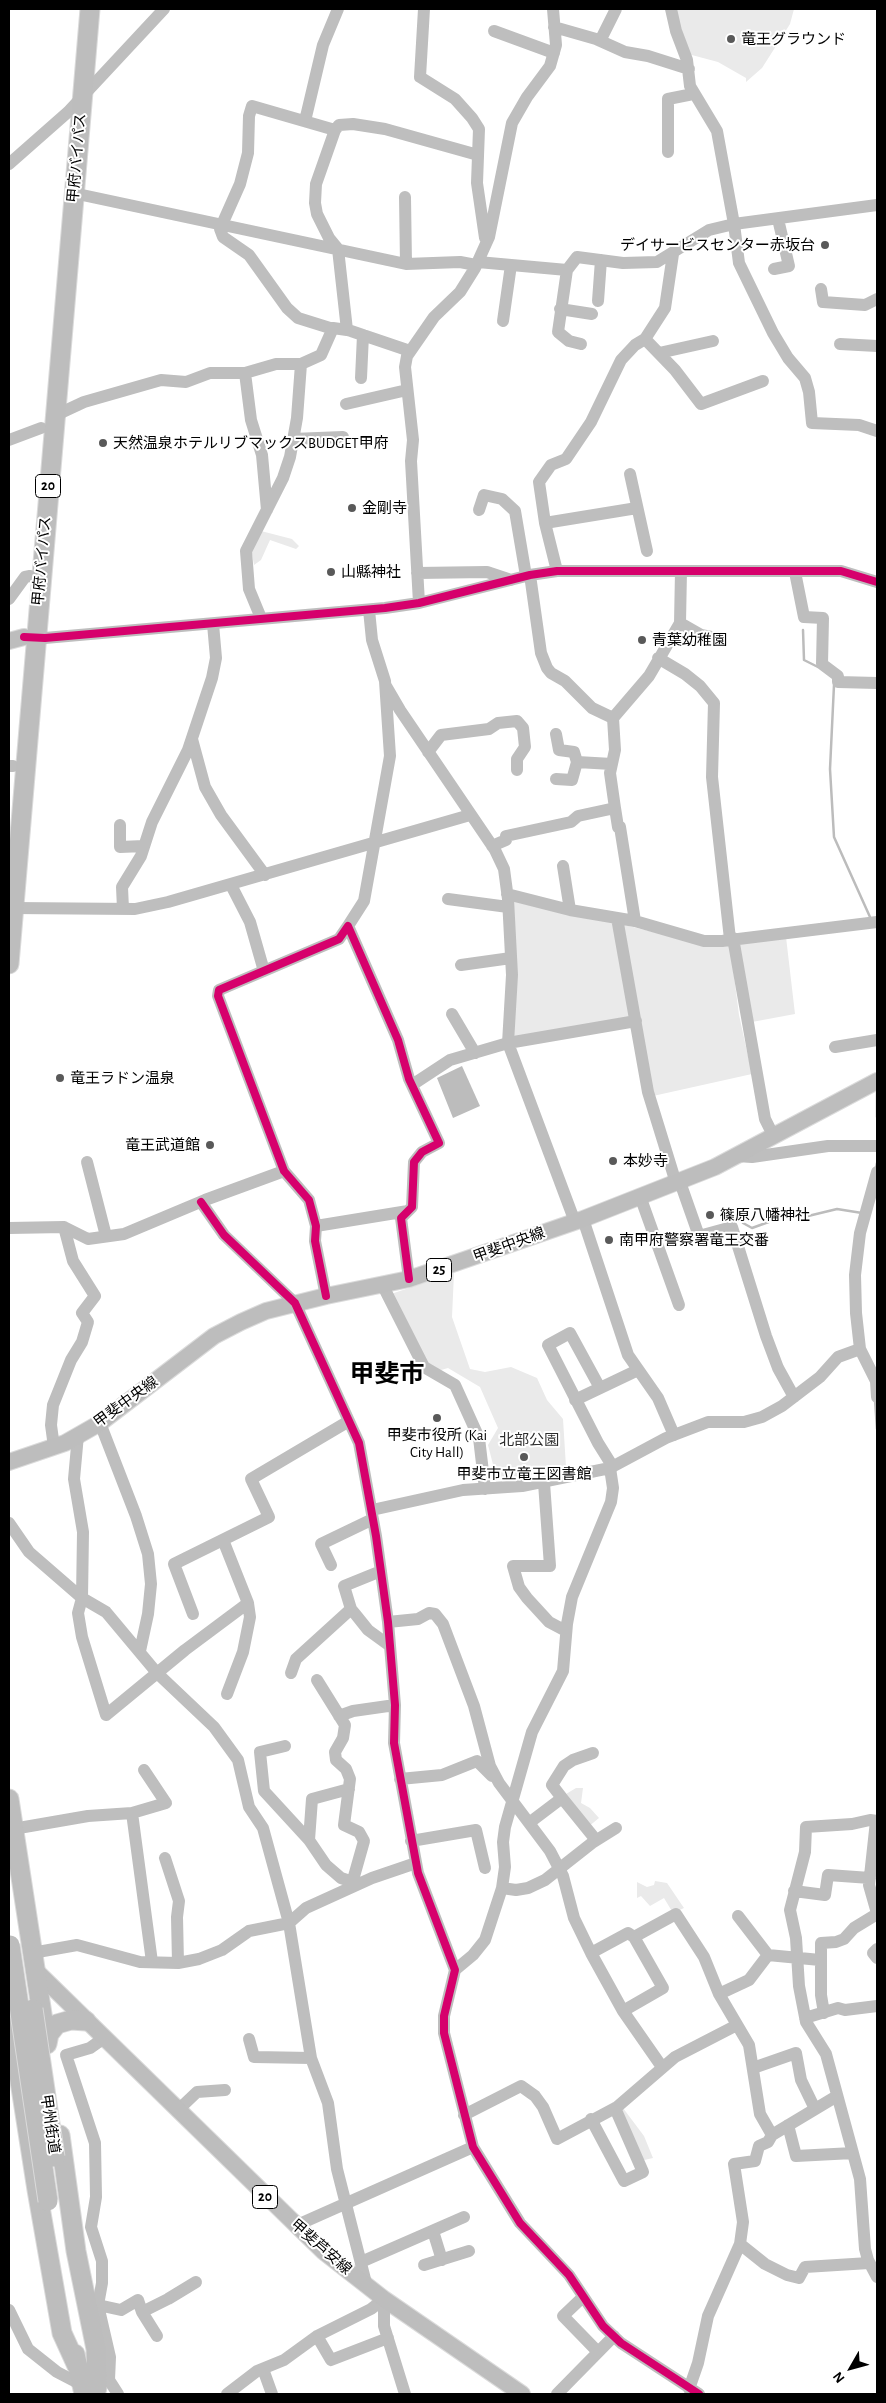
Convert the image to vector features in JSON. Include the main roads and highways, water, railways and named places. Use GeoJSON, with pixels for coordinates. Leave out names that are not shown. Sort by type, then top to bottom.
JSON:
{"type":"FeatureCollection","features":[{"type":"Feature","properties":{"kind":"highway","name":"甲府バイパス"},"geometry":{"type":"LineString","coordinates":[[9,819],[11,766],[23,639],[48,422],[68,112],[77,9]]}},
{"type":"Feature","properties":{"kind":"highway","name":"甲府バイパス"},"geometry":{"type":"LineString","coordinates":[[9,964],[13,908],[23,639],[73,194],[90,9]]}},
{"type":"Feature","properties":{"kind":"highway"},"geometry":{"type":"LineString","coordinates":[[9,1799],[47,2044],[76,2252],[96,2349],[90,2390]]}},
{"type":"Feature","properties":{"kind":"highway","name":"甲州街道"},"geometry":{"type":"LineString","coordinates":[[9,1852],[77,2366]]}},
{"type":"Feature","properties":{"kind":"highway","name":"甲州街道"},"geometry":{"type":"LineString","coordinates":[[9,1936],[54,2200],[90,2390]]}},
{"type":"Feature","properties":{"kind":"highway"},"geometry":{"type":"LineString","coordinates":[[9,1945],[33,1961]]}},
{"type":"Feature","properties":{"kind":"highway","name":"甲州街道"},"geometry":{"type":"LineString","coordinates":[[9,2012],[36,2190],[62,2332],[90,2390]]}},
{"type":"Feature","properties":{"kind":"highway"},"geometry":{"type":"LineString","coordinates":[[47,2044],[49,2034],[57,2024],[71,2020],[86,2021]]}},
{"type":"Feature","properties":{"kind":"main road","name":"甲斐中央線"},"geometry":{"type":"LineString","coordinates":[[9,1462],[54,1448],[78,1436],[100,1423],[214,1336],[266,1312],[326,1296],[409,1279],[579,1220],[678,1183],[737,1156],[877,1081]]}},
{"type":"Feature","properties":{"kind":"main road","name":"甲斐芦安線"},"geometry":{"type":"LineString","coordinates":[[33,1961],[86,2021],[295,2226],[384,2300],[522,2394]]}},
{"type":"Feature","properties":{"kind":"waterway"},"geometry":{"type":"LineString","coordinates":[[803,630],[804,660],[818,667]]}},
{"type":"Feature","properties":{"kind":"waterway"},"geometry":{"type":"LineString","coordinates":[[834,685],[830,769],[834,837],[870,917]]}},
{"type":"Feature","properties":{"kind":"waterway"},"geometry":{"type":"LineString","coordinates":[[877,1089],[877,1117]]}},
{"type":"Feature","properties":{"kind":"waterway"},"geometry":{"type":"LineString","coordinates":[[876,1169],[877,1163]]}},
{"type":"Feature","properties":{"kind":"waterway"},"geometry":{"type":"LineString","coordinates":[[743,1223],[752,1228],[788,1215],[804,1217],[837,1209],[862,1213]]}},
{"type":"Feature","properties":{"kind":"waterway"},"geometry":{"type":"LineString","coordinates":[[875,1400],[877,1429]]}},
{"type":"Feature","properties":{"kind":"place","name":"竜王グラウンド"},"geometry":{"type":"Point","coordinates":[731,39]}},
{"type":"Feature","properties":{"kind":"place","name":"デイサービスセンター赤坂台"},"geometry":{"type":"Point","coordinates":[825,245]}},
{"type":"Feature","properties":{"kind":"place","name":"天然温泉ホテルリブマックスBUDGET甲府"},"geometry":{"type":"Point","coordinates":[103,443]}},
{"type":"Feature","properties":{"kind":"place","name":"金剛寺"},"geometry":{"type":"Point","coordinates":[352,508]}},
{"type":"Feature","properties":{"kind":"place","name":"山縣神社"},"geometry":{"type":"Point","coordinates":[331,572]}},
{"type":"Feature","properties":{"kind":"place","name":"青葉幼稚園"},"geometry":{"type":"Point","coordinates":[642,640]}},
{"type":"Feature","properties":{"kind":"place","name":"竜王ラドン温泉"},"geometry":{"type":"Point","coordinates":[60,1078]}},
{"type":"Feature","properties":{"kind":"place","name":"竜王武道館"},"geometry":{"type":"Point","coordinates":[210,1145]}},
{"type":"Feature","properties":{"kind":"place","name":"本妙寺"},"geometry":{"type":"Point","coordinates":[613,1161]}},
{"type":"Feature","properties":{"kind":"place","name":"篠原八幡神社"},"geometry":{"type":"Point","coordinates":[710,1215]}},
{"type":"Feature","properties":{"kind":"place","name":"南甲府警察署竜王交番"},"geometry":{"type":"Point","coordinates":[609,1240]}},
{"type":"Feature","properties":{"kind":"place","name":"甲斐市役所 (Kai City Hall)"},"geometry":{"type":"Point","coordinates":[437,1418]}},
{"type":"Feature","properties":{"kind":"place","name":"甲斐市立竜王図書館"},"geometry":{"type":"Point","coordinates":[524,1457]}},
{"type":"Feature","properties":{"kind":"district","name":"甲斐市"},"geometry":{"type":"Point","coordinates":[387,1374]}},
{"type":"Feature","properties":{"kind":"park label","name":"北部公園"},"geometry":{"type":"Point","coordinates":[529,1440]}}]}
